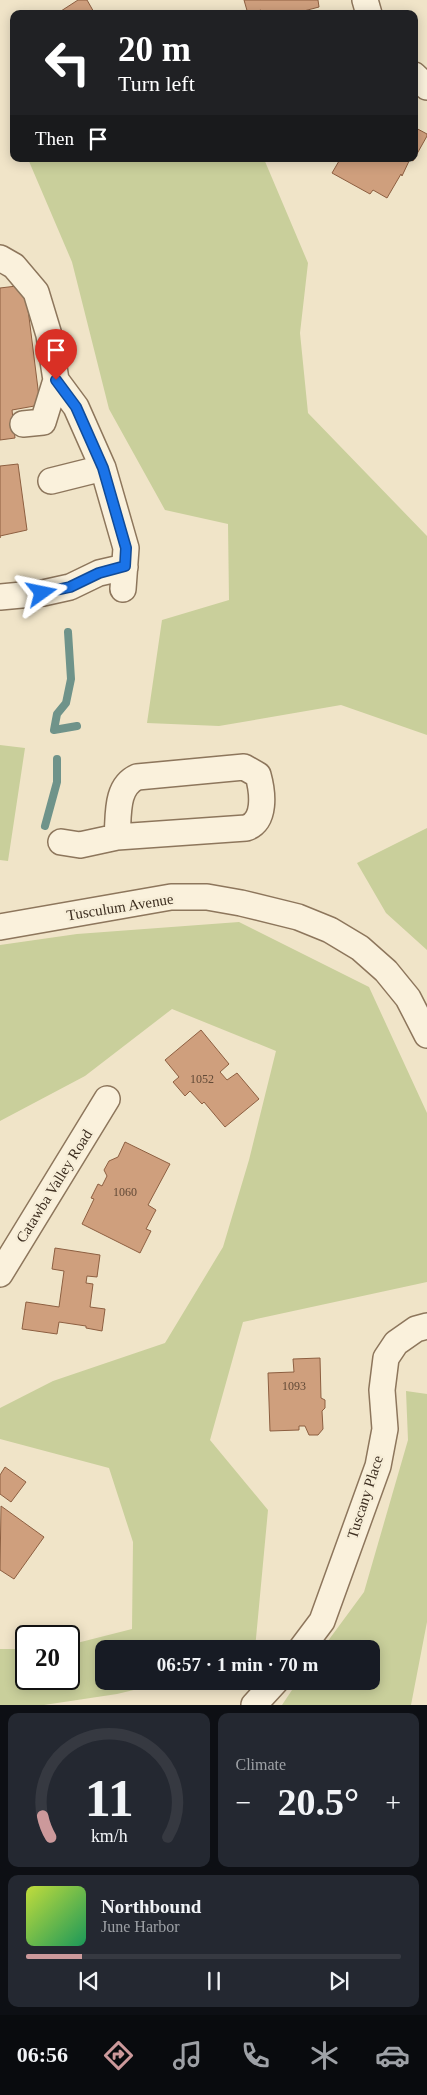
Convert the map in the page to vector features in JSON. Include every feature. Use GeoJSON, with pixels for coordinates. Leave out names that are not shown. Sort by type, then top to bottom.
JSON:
{"type":"FeatureCollection","features":[{"type":"Feature","properties":{"kind":"street"},"geometry":{"type":"LineString","coordinates":[[0,258],[14,266],[36,292],[49,335],[56,380],[43,422],[23,424]]}},
{"type":"Feature","properties":{"kind":"street"},"geometry":{"type":"LineString","coordinates":[[0,598],[42,593],[70,587],[99,573],[124,578],[126,548],[103,468],[76,407],[56,380]]}},
{"type":"Feature","properties":{"kind":"street"},"geometry":{"type":"LineString","coordinates":[[51,481],[103,468]]}},
{"type":"Feature","properties":{"kind":"street"},"geometry":{"type":"LineString","coordinates":[[61,842],[80,845],[117,837],[253,826],[258,821],[261,809],[258,776],[244,767],[137,777],[130,780],[123,789],[117,837]]}},
{"type":"Feature","properties":{"kind":"street","name":"Tusculum Avenue"},"geometry":{"type":"LineString","coordinates":[[0,927],[172,897],[207,898],[241,903],[298,917],[330,930],[360,948],[386,971],[408,998],[427,1035]]}},
{"type":"Feature","properties":{"kind":"street","name":"Catawba Valley Road"},"geometry":{"type":"LineString","coordinates":[[0,1274],[107,1099]]}},
{"type":"Feature","properties":{"kind":"street","name":"Tuscany Place"},"geometry":{"type":"LineString","coordinates":[[308,1640],[322,1621],[378,1466],[385,1429],[382,1390],[386,1358],[396,1343],[416,1328],[427,1326]]}},
{"type":"Feature","properties":{"kind":"street"},"geometry":{"type":"LineString","coordinates":[[254,1705],[268,1690]]}},
{"type":"Feature","properties":{"kind":"green space"},"geometry":{"type":"Polygon","coordinates":[[[29,162],[265,162],[308,263],[300,333],[308,413],[427,536],[427,735],[341,705],[219,726],[147,723],[162,620],[229,600],[228,524],[165,510],[109,409],[72,262],[29,162]]]}},
{"type":"Feature","properties":{"kind":"green space"},"geometry":{"type":"Polygon","coordinates":[[[0,745],[25,748],[8,861],[0,860],[0,745]]]}},
{"type":"Feature","properties":{"kind":"green space"},"geometry":{"type":"Polygon","coordinates":[[[427,828],[427,950],[386,913],[357,863],[427,828]]]}},
{"type":"Feature","properties":{"kind":"green space"},"geometry":{"type":"Polygon","coordinates":[[[239,922],[369,987],[427,1113],[427,1282],[243,1322],[210,1440],[268,1510],[256,1640],[95,1640],[95,1690],[134,1690],[44,1705],[0,1705],[0,1649],[15,1649],[15,1690],[80,1690],[80,1642],[132,1629],[133,1542],[109,1468],[0,1439],[0,1408],[53,1381],[165,1343],[223,1247],[249,1160],[276,1051],[172,1009],[85,1076],[0,1121],[0,945],[77,934],[239,922]]]}},
{"type":"Feature","properties":{"kind":"green space"},"geometry":{"type":"Polygon","coordinates":[[[406,1391],[427,1394],[427,1622],[411,1705],[282,1705],[292,1690],[380,1690],[380,1640],[329,1640],[364,1592],[408,1440],[406,1391]]]}},
{"type":"Feature","properties":{"kind":"building"},"geometry":{"type":"Polygon","coordinates":[[[78,0],[87,0],[93,10],[63,10],[78,0]]]}},
{"type":"Feature","properties":{"kind":"building"},"geometry":{"type":"Polygon","coordinates":[[[244,0],[318,0],[319,7],[308,10],[247,10],[244,0]]]}},
{"type":"Feature","properties":{"kind":"building"},"geometry":{"type":"Polygon","coordinates":[[[418,129],[427,134],[418,152],[418,129]]]}},
{"type":"Feature","properties":{"kind":"building"},"geometry":{"type":"Polygon","coordinates":[[[338,162],[409,162],[402,176],[401,174],[387,198],[373,190],[370,194],[332,173],[338,162]]]}},
{"type":"Feature","properties":{"kind":"building"},"geometry":{"type":"Polygon","coordinates":[[[25,285],[40,405],[12,410],[15,438],[0,440],[0,288],[25,285]]]}},
{"type":"Feature","properties":{"kind":"building"},"geometry":{"type":"Polygon","coordinates":[[[18,464],[27,530],[0,536],[0,466],[18,464]]]}},
{"type":"Feature","properties":{"kind":"building"},"geometry":{"type":"Polygon","coordinates":[[[201,1030],[229,1064],[220,1072],[227,1080],[237,1073],[259,1099],[225,1127],[204,1102],[202,1104],[190,1091],[185,1096],[173,1082],[179,1077],[165,1060],[201,1030]]]}},
{"type":"Feature","properties":{"kind":"building"},"geometry":{"type":"Polygon","coordinates":[[[125,1142],[170,1164],[148,1205],[156,1210],[146,1229],[151,1231],[140,1253],[82,1224],[94,1199],[91,1198],[98,1184],[102,1186],[107,1176],[104,1170],[109,1161],[118,1157],[125,1142]]]}},
{"type":"Feature","properties":{"kind":"building"},"geometry":{"type":"Polygon","coordinates":[[[55,1248],[100,1255],[97,1277],[87,1276],[86,1283],[93,1284],[90,1307],[105,1309],[102,1331],[86,1328],[86,1326],[59,1322],[57,1334],[22,1329],[26,1302],[59,1307],[64,1271],[52,1269],[55,1248]]]}},
{"type":"Feature","properties":{"kind":"building"},"geometry":{"type":"Polygon","coordinates":[[[320,1358],[321,1398],[325,1400],[325,1408],[322,1411],[323,1429],[318,1435],[309,1435],[305,1426],[299,1426],[299,1430],[270,1431],[268,1373],[294,1372],[293,1359],[320,1358]]]}},
{"type":"Feature","properties":{"kind":"building"},"geometry":{"type":"Polygon","coordinates":[[[5,1467],[26,1482],[11,1502],[0,1494],[0,1475],[5,1467]]]}},
{"type":"Feature","properties":{"kind":"building"},"geometry":{"type":"Polygon","coordinates":[[[1,1506],[44,1537],[14,1579],[0,1570],[1,1506]]]}},
{"type":"Feature","properties":{"kind":"waterway"},"geometry":{"type":"LineString","coordinates":[[68,632],[71,679],[66,703],[57,714],[54,730],[77,726]]}},
{"type":"Feature","properties":{"kind":"waterway"},"geometry":{"type":"LineString","coordinates":[[45,826],[57,782],[57,759]]}},
{"type":"Feature","properties":{"kind":"route"},"geometry":{"type":"LineString","coordinates":[[42,593],[70,587],[99,573],[125,566],[126,548],[103,468],[76,407],[56,380]]}}]}
